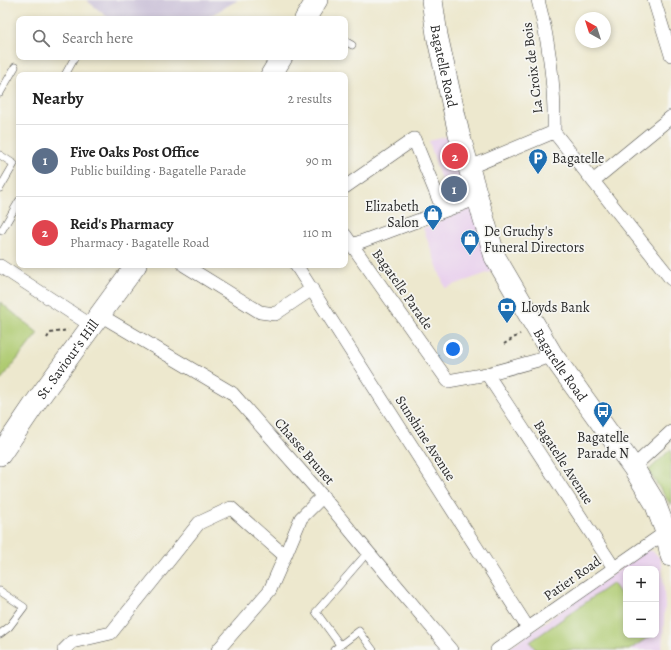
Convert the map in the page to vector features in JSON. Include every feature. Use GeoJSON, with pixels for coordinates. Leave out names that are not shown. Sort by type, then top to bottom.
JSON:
{"type":"FeatureCollection","features":[{"type":"Feature","properties":{"kind":"main road","name":"Bagatelle Road"},"geometry":{"type":"LineString","coordinates":[[432,0],[443,63],[459,134],[476,199],[495,257],[553,356],[633,467],[655,503],[666,532],[671,556]]}},
{"type":"Feature","properties":{"kind":"main road"},"geometry":{"type":"LineString","coordinates":[[273,72],[280,60]]}},
{"type":"Feature","properties":{"kind":"main road","name":"St. Saviour's Hill"},"geometry":{"type":"LineString","coordinates":[[0,455],[32,407],[134,268]]}},
{"type":"Feature","properties":{"kind":"street","name":"La Croix de Bois"},"geometry":{"type":"LineString","coordinates":[[538,0],[546,29],[554,100],[554,132]]}},
{"type":"Feature","properties":{"kind":"street"},"geometry":{"type":"LineString","coordinates":[[654,0],[671,55]]}},
{"type":"Feature","properties":{"kind":"street"},"geometry":{"type":"LineString","coordinates":[[593,181],[671,117]]}},
{"type":"Feature","properties":{"kind":"street"},"geometry":{"type":"LineString","coordinates":[[468,168],[554,132],[671,278]]}},
{"type":"Feature","properties":{"kind":"street"},"geometry":{"type":"LineString","coordinates":[[348,184],[414,139],[443,210]]}},
{"type":"Feature","properties":{"kind":"street","name":"Bagatelle Parade"},"geometry":{"type":"LineString","coordinates":[[476,199],[348,240],[448,381],[486,374],[553,356]]}},
{"type":"Feature","properties":{"kind":"street","name":"Chasse Brunet"},"geometry":{"type":"LineString","coordinates":[[0,266],[96,321],[232,393],[323,496],[451,650]]}},
{"type":"Feature","properties":{"kind":"street"},"geometry":{"type":"LineString","coordinates":[[189,268],[260,312],[275,314],[312,289]]}},
{"type":"Feature","properties":{"kind":"street","name":"Sunshine Avenue"},"geometry":{"type":"LineString","coordinates":[[298,268],[528,628]]}},
{"type":"Feature","properties":{"kind":"street","name":"Bagatelle Avenue"},"geometry":{"type":"LineString","coordinates":[[486,374],[614,568]]}},
{"type":"Feature","properties":{"kind":"street"},"geometry":{"type":"LineString","coordinates":[[633,467],[671,432]]}},
{"type":"Feature","properties":{"kind":"street"},"geometry":{"type":"LineString","coordinates":[[218,650],[270,590],[300,518],[323,496]]}},
{"type":"Feature","properties":{"kind":"street"},"geometry":{"type":"LineString","coordinates":[[64,650],[72,642],[111,632],[199,523],[231,508],[284,556]]}},
{"type":"Feature","properties":{"kind":"street","name":"Patier Road"},"geometry":{"type":"LineString","coordinates":[[497,650],[666,532]]}},
{"type":"Feature","properties":{"kind":"lane"},"geometry":{"type":"LineString","coordinates":[[348,43],[352,45]]}},
{"type":"Feature","properties":{"kind":"lane"},"geometry":{"type":"LineString","coordinates":[[67,72],[73,60]]}},
{"type":"Feature","properties":{"kind":"lane"},"geometry":{"type":"LineString","coordinates":[[0,93],[15,67]]}},
{"type":"Feature","properties":{"kind":"lane"},"geometry":{"type":"LineString","coordinates":[[0,155],[14,164],[0,188]]}},
{"type":"Feature","properties":{"kind":"lane"},"geometry":{"type":"LineString","coordinates":[[2,230],[16,206]]}},
{"type":"Feature","properties":{"kind":"lane"},"geometry":{"type":"LineString","coordinates":[[368,552],[316,612],[337,648],[359,631],[373,650]]}},
{"type":"Feature","properties":{"kind":"lane"},"geometry":{"type":"LineString","coordinates":[[0,591],[24,607],[9,626],[0,634]]}},
{"type":"Feature","properties":{"kind":"path"},"geometry":{"type":"LineString","coordinates":[[47,338],[50,333],[70,330]]}},
{"type":"Feature","properties":{"kind":"shaded area"},"geometry":{"type":"Polygon","coordinates":[[[86,0],[238,0],[209,16],[106,16],[86,0]]]}},
{"type":"Feature","properties":{"kind":"shaded area"},"geometry":{"type":"Polygon","coordinates":[[[454,135],[469,191],[446,197],[429,141],[454,135]]]}},
{"type":"Feature","properties":{"kind":"shaded area"},"geometry":{"type":"Polygon","coordinates":[[[474,207],[493,271],[445,288],[423,228],[474,207]]]}},
{"type":"Feature","properties":{"kind":"shaded area"},"geometry":{"type":"Polygon","coordinates":[[[647,550],[654,552],[660,558],[662,565],[665,606],[662,650],[506,650],[623,567],[623,638],[659,638],[659,566],[624,566],[647,550]]]}},
{"type":"Feature","properties":{"kind":"green space"},"geometry":{"type":"Polygon","coordinates":[[[0,302],[38,333],[0,381],[0,302]]]}},
{"type":"Feature","properties":{"kind":"green space"},"geometry":{"type":"Polygon","coordinates":[[[671,449],[671,505],[648,471],[671,449]]]}},
{"type":"Feature","properties":{"kind":"green space"},"geometry":{"type":"Polygon","coordinates":[[[613,583],[623,598],[623,638],[647,638],[629,650],[536,650],[530,642],[613,583]]]}},
{"type":"Feature","properties":{"kind":"place","name":"Reid's Pharmacy"},"geometry":{"type":"Point","coordinates":[455,156]}},
{"type":"Feature","properties":{"kind":"place","name":"Bagatelle"},"geometry":{"type":"Point","coordinates":[538,175]}},
{"type":"Feature","properties":{"kind":"place","name":"Five Oaks Post Office"},"geometry":{"type":"Point","coordinates":[454,189]}},
{"type":"Feature","properties":{"kind":"place","name":"Elizabeth Salon"},"geometry":{"type":"Point","coordinates":[433,231]}},
{"type":"Feature","properties":{"kind":"place","name":"De Gruchy's Funeral Directors"},"geometry":{"type":"Point","coordinates":[470,256]}},
{"type":"Feature","properties":{"kind":"place","name":"Lloyds Bank"},"geometry":{"type":"Point","coordinates":[507,324]}},
{"type":"Feature","properties":{"kind":"place","name":"Bagatelle Parade N"},"geometry":{"type":"Point","coordinates":[603,428]}}]}
